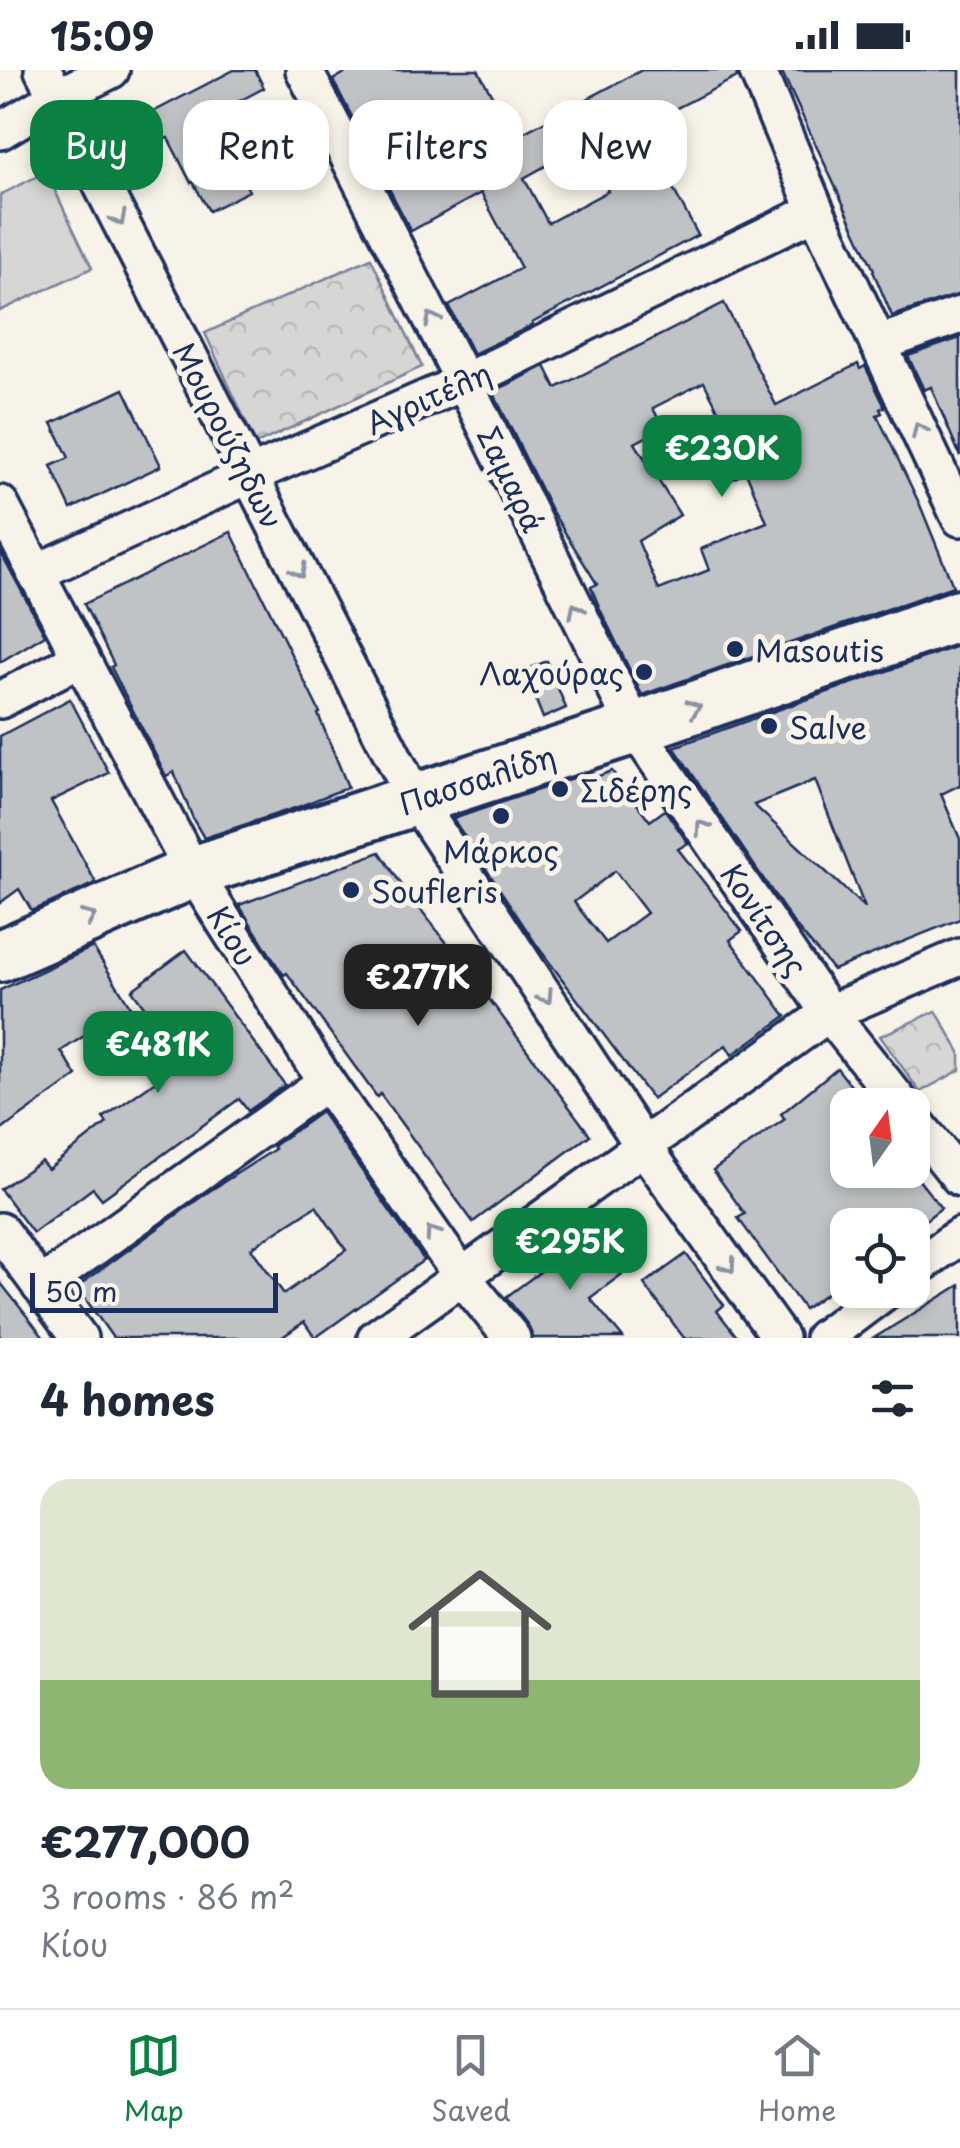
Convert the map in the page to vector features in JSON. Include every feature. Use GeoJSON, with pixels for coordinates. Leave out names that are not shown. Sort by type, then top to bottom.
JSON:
{"type":"FeatureCollection","features":[{"type":"Feature","properties":{"kind":"main road","name":"Πασσαλίδη"},"geometry":{"type":"LineString","coordinates":[[0,956],[193,872],[635,728],[960,615]]}},
{"type":"Feature","properties":{"kind":"street"},"geometry":{"type":"LineString","coordinates":[[0,131],[50,84],[111,70]]}},
{"type":"Feature","properties":{"kind":"street","name":"Σαμαρά"},"geometry":{"type":"LineString","coordinates":[[304,70],[635,728]]}},
{"type":"Feature","properties":{"kind":"street"},"geometry":{"type":"LineString","coordinates":[[756,70],[816,211],[960,518]]}},
{"type":"Feature","properties":{"kind":"street","name":"Μουρούζηδων"},"geometry":{"type":"LineString","coordinates":[[50,84],[416,799],[644,1147],[780,1338]]}},
{"type":"Feature","properties":{"kind":"street","name":"Αγριτέλη"},"geometry":{"type":"LineString","coordinates":[[35,573],[464,382],[816,211]]}},
{"type":"Feature","properties":{"kind":"street"},"geometry":{"type":"LineString","coordinates":[[878,344],[960,315]]}},
{"type":"Feature","properties":{"kind":"street","name":"Κίου"},"geometry":{"type":"LineString","coordinates":[[0,504],[193,872],[326,1082],[463,1278],[512,1338]]}},
{"type":"Feature","properties":{"kind":"street"},"geometry":{"type":"LineString","coordinates":[[0,700],[80,658]]}},
{"type":"Feature","properties":{"kind":"street","name":"Κονίτσης"},"geometry":{"type":"LineString","coordinates":[[635,728],[829,1013],[889,1088]]}},
{"type":"Feature","properties":{"kind":"street"},"geometry":{"type":"LineString","coordinates":[[376,1338],[829,1013],[960,957]]}},
{"type":"Feature","properties":{"kind":"street"},"geometry":{"type":"LineString","coordinates":[[40,1286],[326,1082]]}},
{"type":"Feature","properties":{"kind":"street"},"geometry":{"type":"LineString","coordinates":[[930,1140],[960,1178]]}},
{"type":"Feature","properties":{"kind":"street"},"geometry":{"type":"LineString","coordinates":[[0,1231],[79,1338]]}},
{"type":"Feature","properties":{"kind":"street"},"geometry":{"type":"LineString","coordinates":[[930,1258],[960,1236]]}},
{"type":"Feature","properties":{"kind":"street"},"geometry":{"type":"LineString","coordinates":[[823,1338],[864,1308]]}},
{"type":"Feature","properties":{"kind":"green space"},"geometry":{"type":"Polygon","coordinates":[[[30,180],[30,190],[55,190],[92,268],[0,311],[0,195],[30,180]]]}},
{"type":"Feature","properties":{"kind":"green space"},"geometry":{"type":"Polygon","coordinates":[[[371,258],[422,367],[256,444],[205,333],[371,258]]]}},
{"type":"Feature","properties":{"kind":"green space"},"geometry":{"type":"Polygon","coordinates":[[[936,1011],[960,1052],[960,1070],[927,1088],[917,1088],[880,1036],[936,1011]]]}},
{"type":"Feature","properties":{"kind":"building"},"geometry":{"type":"Polygon","coordinates":[[[234,70],[255,70],[264,88],[241,100],[183,100],[183,167],[168,138],[163,137],[163,107],[234,70]]]}},
{"type":"Feature","properties":{"kind":"building"},"geometry":{"type":"Polygon","coordinates":[[[350,70],[478,70],[495,100],[349,100],[349,111],[333,80],[350,70]]]}},
{"type":"Feature","properties":{"kind":"building"},"geometry":{"type":"Polygon","coordinates":[[[642,70],[736,70],[737,77],[687,103],[585,100],[642,70]]]}},
{"type":"Feature","properties":{"kind":"building"},"geometry":{"type":"Polygon","coordinates":[[[781,70],[960,70],[960,294],[892,316],[781,70]]]}},
{"type":"Feature","properties":{"kind":"building"},"geometry":{"type":"Polygon","coordinates":[[[543,122],[543,167],[524,178],[548,223],[607,190],[674,190],[698,235],[473,354],[449,306],[521,268],[481,193],[411,231],[390,190],[523,190],[523,133],[543,122]]]}},
{"type":"Feature","properties":{"kind":"building"},"geometry":{"type":"Polygon","coordinates":[[[197,190],[248,190],[249,191],[209,211],[197,190]]]}},
{"type":"Feature","properties":{"kind":"building"},"geometry":{"type":"Polygon","coordinates":[[[724,303],[776,405],[858,364],[860,369],[865,366],[885,407],[877,415],[953,586],[642,695],[591,587],[597,584],[551,510],[493,392],[545,366],[556,388],[724,303]],[[704,382],[653,408],[663,428],[635,443],[680,515],[638,541],[659,590],[709,570],[701,549],[767,522],[746,472],[729,481],[715,453],[735,443],[704,382]]]}},
{"type":"Feature","properties":{"kind":"building"},"geometry":{"type":"Polygon","coordinates":[[[960,338],[960,456],[931,387],[924,390],[908,356],[960,338]]]}},
{"type":"Feature","properties":{"kind":"building"},"geometry":{"type":"Polygon","coordinates":[[[124,389],[161,466],[71,509],[51,466],[69,458],[52,423],[124,389]]]}},
{"type":"Feature","properties":{"kind":"building"},"geometry":{"type":"Polygon","coordinates":[[[231,532],[320,713],[348,787],[204,838],[174,772],[166,776],[84,604],[231,532]]]}},
{"type":"Feature","properties":{"kind":"building"},"geometry":{"type":"Polygon","coordinates":[[[0,551],[45,635],[0,662],[0,551]]]}},
{"type":"Feature","properties":{"kind":"building"},"geometry":{"type":"Polygon","coordinates":[[[960,645],[960,785],[941,794],[960,839],[960,919],[833,970],[794,924],[674,747],[960,645]],[[815,780],[754,805],[865,908],[815,780]]]}},
{"type":"Feature","properties":{"kind":"building"},"geometry":{"type":"Polygon","coordinates":[[[547,661],[566,708],[543,718],[524,671],[547,661]]]}},
{"type":"Feature","properties":{"kind":"building"},"geometry":{"type":"Polygon","coordinates":[[[70,699],[109,773],[51,801],[96,883],[32,911],[19,889],[0,903],[0,736],[70,699]]]}},
{"type":"Feature","properties":{"kind":"building"},"geometry":{"type":"Polygon","coordinates":[[[612,771],[650,821],[665,810],[688,843],[678,849],[742,931],[730,940],[786,1016],[732,1055],[726,1045],[652,1099],[538,947],[453,819],[579,776],[582,782],[612,771]],[[615,871],[574,902],[606,943],[647,913],[615,871]]]}},
{"type":"Feature","properties":{"kind":"building"},"geometry":{"type":"Polygon","coordinates":[[[380,852],[590,1135],[473,1222],[380,1094],[377,1097],[287,973],[284,975],[278,967],[239,905],[380,852]]]}},
{"type":"Feature","properties":{"kind":"building"},"geometry":{"type":"Polygon","coordinates":[[[93,947],[130,1006],[61,1051],[77,1076],[0,1131],[0,990],[93,947]]]}},
{"type":"Feature","properties":{"kind":"building"},"geometry":{"type":"Polygon","coordinates":[[[186,950],[285,1085],[248,1111],[239,1099],[102,1199],[93,1188],[33,1233],[0,1189],[41,1161],[48,1169],[107,1123],[103,1118],[184,1061],[132,990],[186,950]]]}},
{"type":"Feature","properties":{"kind":"building"},"geometry":{"type":"Polygon","coordinates":[[[837,1068],[853,1088],[830,1088],[830,1188],[925,1188],[941,1208],[930,1216],[930,1208],[830,1208],[830,1291],[804,1309],[738,1218],[745,1214],[713,1170],[785,1119],[781,1114],[837,1068]]]}},
{"type":"Feature","properties":{"kind":"building"},"geometry":{"type":"Polygon","coordinates":[[[321,1112],[424,1260],[315,1338],[304,1322],[281,1338],[113,1338],[77,1287],[208,1192],[275,1149],[273,1146],[321,1112]],[[316,1206],[251,1248],[284,1294],[346,1250],[316,1206]]]}},
{"type":"Feature","properties":{"kind":"building"},"geometry":{"type":"Polygon","coordinates":[[[598,1229],[625,1272],[590,1298],[623,1338],[533,1338],[506,1297],[598,1229]]]}},
{"type":"Feature","properties":{"kind":"building"},"geometry":{"type":"Polygon","coordinates":[[[686,1254],[724,1305],[717,1311],[738,1338],[684,1338],[644,1284],[686,1254]]]}},
{"type":"Feature","properties":{"kind":"building"},"geometry":{"type":"Polygon","coordinates":[[[0,1282],[44,1338],[0,1338],[0,1282]]]}},
{"type":"Feature","properties":{"kind":"building"},"geometry":{"type":"Polygon","coordinates":[[[960,1285],[960,1338],[874,1338],[923,1308],[930,1308],[930,1303],[960,1285]]]}},
{"type":"Feature","properties":{"kind":"place","name":"Masoutis"},"geometry":{"type":"Point","coordinates":[735,649]}},
{"type":"Feature","properties":{"kind":"place","name":"Λαχούρας"},"geometry":{"type":"Point","coordinates":[644,672]}},
{"type":"Feature","properties":{"kind":"place","name":"Salve"},"geometry":{"type":"Point","coordinates":[769,726]}},
{"type":"Feature","properties":{"kind":"place","name":"Σιδέρης"},"geometry":{"type":"Point","coordinates":[560,789]}},
{"type":"Feature","properties":{"kind":"place","name":"Μάρκος"},"geometry":{"type":"Point","coordinates":[501,816]}},
{"type":"Feature","properties":{"kind":"place","name":"Soufleris"},"geometry":{"type":"Point","coordinates":[351,890]}}]}
